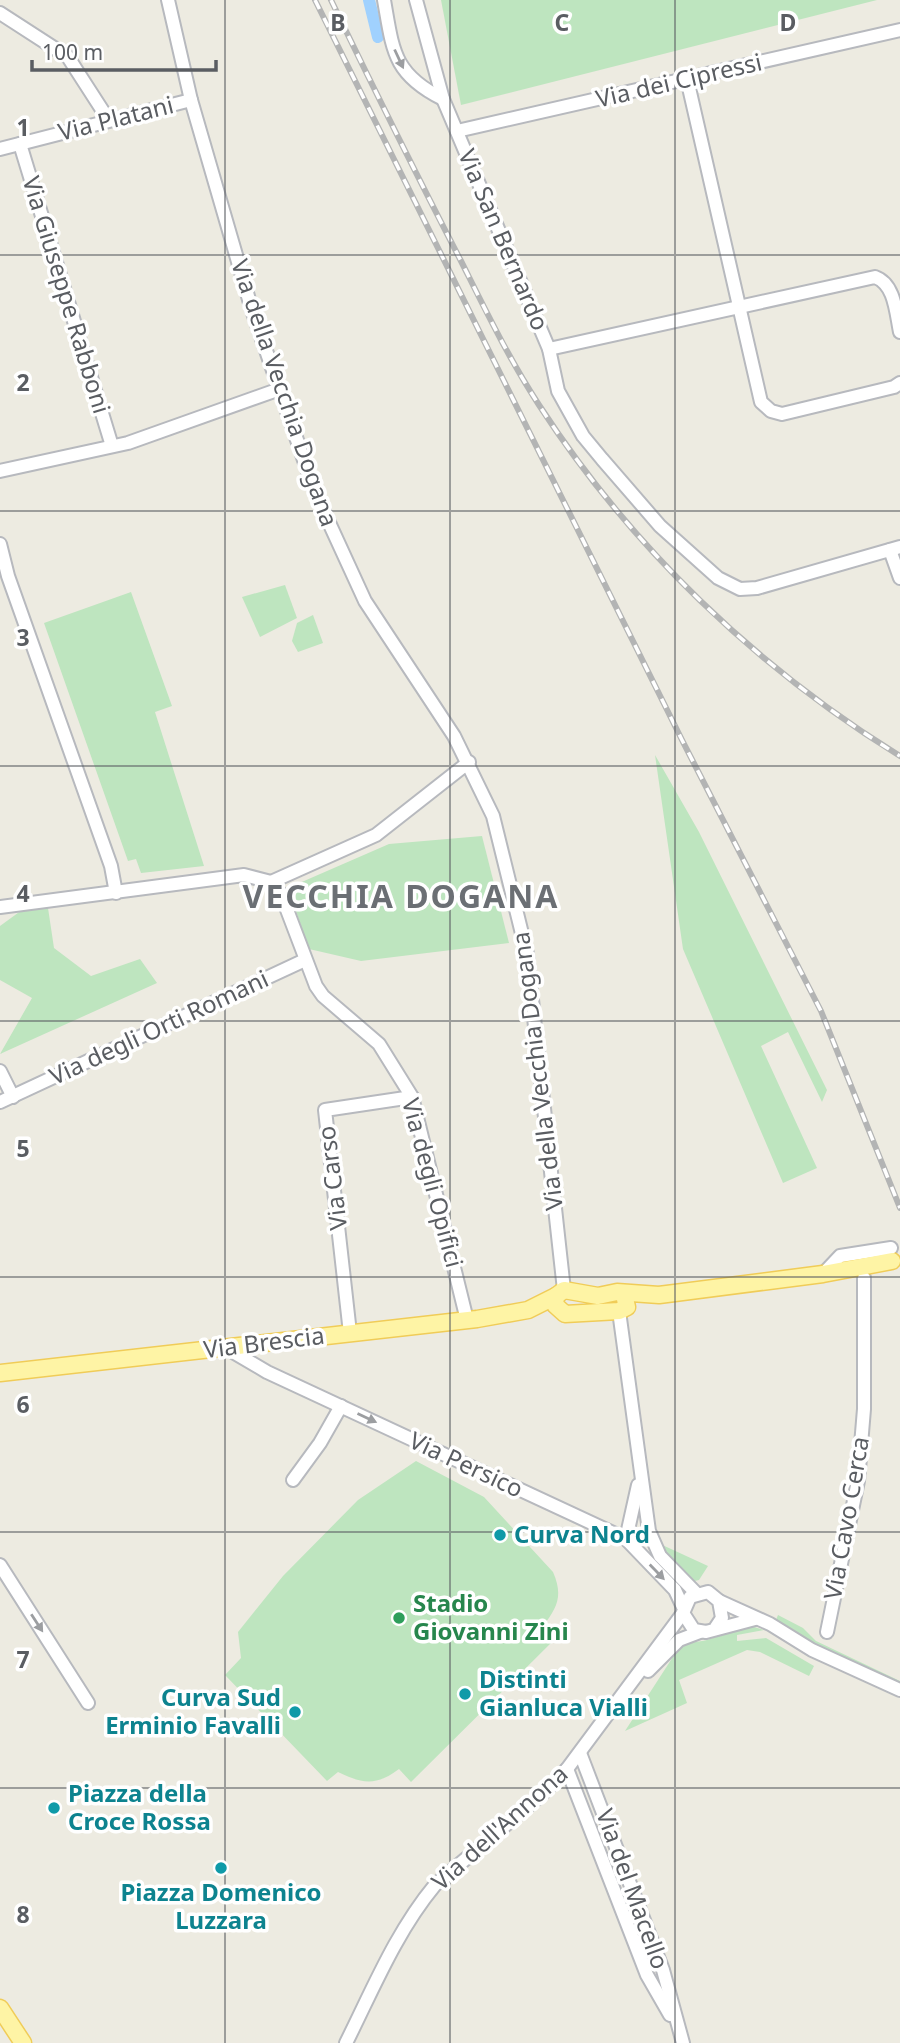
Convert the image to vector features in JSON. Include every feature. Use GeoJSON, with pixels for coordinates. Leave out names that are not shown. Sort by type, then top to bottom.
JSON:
{"type":"FeatureCollection","features":[{"type":"Feature","properties":{"kind":"main road","name":"Via Brescia"},"geometry":{"type":"LineString","coordinates":[[560,1300],[623,1304],[659,1295],[823,1274],[891,1254]]}},
{"type":"Feature","properties":{"kind":"main road","name":"Via Brescia"},"geometry":{"type":"LineString","coordinates":[[0,1373],[467,1320],[528,1310],[560,1300],[617,1292],[623,1304]]}},
{"type":"Feature","properties":{"kind":"main road"},"geometry":{"type":"LineString","coordinates":[[0,2008],[23,2043]]}},
{"type":"Feature","properties":{"kind":"street","name":"Via della Vecchia Dogana"},"geometry":{"type":"LineString","coordinates":[[168,0],[191,100],[277,390],[314,492],[349,570],[469,762],[493,816],[527,954],[560,1300]]}},
{"type":"Feature","properties":{"kind":"street"},"geometry":{"type":"LineString","coordinates":[[384,0],[391,41],[400,66],[416,85],[443,99]]}},
{"type":"Feature","properties":{"kind":"street","name":"Via San Bernardo"},"geometry":{"type":"LineString","coordinates":[[416,0],[443,99],[548,349],[558,391],[583,436],[660,526],[718,579],[740,589],[757,588],[895,549],[900,578]]}},
{"type":"Feature","properties":{"kind":"street"},"geometry":{"type":"LineString","coordinates":[[0,13],[68,57],[108,119]]}},
{"type":"Feature","properties":{"kind":"street","name":"Via dei Cipressi"},"geometry":{"type":"LineString","coordinates":[[457,131],[900,30]]}},
{"type":"Feature","properties":{"kind":"street"},"geometry":{"type":"LineString","coordinates":[[687,79],[761,402],[771,411],[782,414],[894,387],[900,383]]}},
{"type":"Feature","properties":{"kind":"street","name":"Via Platani"},"geometry":{"type":"LineString","coordinates":[[0,149],[108,119],[191,100]]}},
{"type":"Feature","properties":{"kind":"street","name":"Via Giuseppe Rabboni"},"geometry":{"type":"LineString","coordinates":[[20,144],[112,446]]}},
{"type":"Feature","properties":{"kind":"street","name":"Via San Bernardo"},"geometry":{"type":"LineString","coordinates":[[548,349],[875,277],[884,280],[890,291],[900,332]]}},
{"type":"Feature","properties":{"kind":"street"},"geometry":{"type":"LineString","coordinates":[[0,471],[112,446],[277,390]]}},
{"type":"Feature","properties":{"kind":"street"},"geometry":{"type":"LineString","coordinates":[[0,544],[8,576],[111,866],[116,892]]}},
{"type":"Feature","properties":{"kind":"street"},"geometry":{"type":"LineString","coordinates":[[0,907],[244,875],[271,882],[376,835],[469,762]]}},
{"type":"Feature","properties":{"kind":"street","name":"Via degli Opifici"},"geometry":{"type":"LineString","coordinates":[[271,882],[281,894],[305,960],[323,996],[379,1044],[412,1097],[467,1320]]}},
{"type":"Feature","properties":{"kind":"street","name":"Via degli Orti Romani"},"geometry":{"type":"LineString","coordinates":[[0,1102],[305,960]]}},
{"type":"Feature","properties":{"kind":"street"},"geometry":{"type":"LineString","coordinates":[[0,1072],[13,1097]]}},
{"type":"Feature","properties":{"kind":"street","name":"Via Carso"},"geometry":{"type":"LineString","coordinates":[[350,1332],[325,1110],[412,1097]]}},
{"type":"Feature","properties":{"kind":"street","name":"Via Cavo Cerca"},"geometry":{"type":"LineString","coordinates":[[827,1632],[858,1481],[864,1409],[864,1278]]}},
{"type":"Feature","properties":{"kind":"street"},"geometry":{"type":"LineString","coordinates":[[623,1304],[641,1471],[653,1542],[660,1556],[696,1593]]}},
{"type":"Feature","properties":{"kind":"street"},"geometry":{"type":"LineString","coordinates":[[260,1368],[261,1349],[270,1343]]}},
{"type":"Feature","properties":{"kind":"street","name":"Via Persico"},"geometry":{"type":"LineString","coordinates":[[228,1349],[260,1368],[626,1539],[674,1590],[683,1610]]}},
{"type":"Feature","properties":{"kind":"street"},"geometry":{"type":"LineString","coordinates":[[293,1480],[320,1443],[341,1406]]}},
{"type":"Feature","properties":{"kind":"street"},"geometry":{"type":"LineString","coordinates":[[626,1539],[641,1471]]}},
{"type":"Feature","properties":{"kind":"street"},"geometry":{"type":"LineString","coordinates":[[0,1565],[88,1703]]}},
{"type":"Feature","properties":{"kind":"street"},"geometry":{"type":"LineString","coordinates":[[755,1619],[700,1632],[688,1626],[683,1610],[696,1593],[708,1592],[719,1601],[770,1624],[812,1650],[900,1690]]}},
{"type":"Feature","properties":{"kind":"street"},"geometry":{"type":"LineString","coordinates":[[716,1628],[723,1612],[719,1601]]}},
{"type":"Feature","properties":{"kind":"street","name":"Via dell'Annona"},"geometry":{"type":"LineString","coordinates":[[346,2043],[403,1928],[430,1891],[568,1769],[626,1693],[683,1610]]}},
{"type":"Feature","properties":{"kind":"street","name":"Via dell'Annona"},"geometry":{"type":"LineString","coordinates":[[626,1693],[679,1640],[700,1632]]}},
{"type":"Feature","properties":{"kind":"street","name":"Via del Macello"},"geometry":{"type":"LineString","coordinates":[[580,1753],[663,1970],[683,2043]]}},
{"type":"Feature","properties":{"kind":"street","name":"Via del Macello"},"geometry":{"type":"LineString","coordinates":[[568,1769],[647,1975],[677,2027]]}},
{"type":"Feature","properties":{"kind":"green space"},"geometry":{"type":"Polygon","coordinates":[[[441,0],[877,0],[461,105],[441,0]]]}},
{"type":"Feature","properties":{"kind":"green space"},"geometry":{"type":"Polygon","coordinates":[[[285,585],[297,618],[260,637],[242,597],[285,585]]]}},
{"type":"Feature","properties":{"kind":"green space"},"geometry":{"type":"Polygon","coordinates":[[[131,592],[172,706],[155,712],[204,866],[141,873],[136,859],[128,861],[44,623],[131,592]]]}},
{"type":"Feature","properties":{"kind":"green space"},"geometry":{"type":"Polygon","coordinates":[[[313,615],[323,643],[298,652],[292,641],[297,623],[313,615]]]}},
{"type":"Feature","properties":{"kind":"green space"},"geometry":{"type":"Polygon","coordinates":[[[655,755],[699,832],[827,1090],[822,1102],[788,1032],[761,1046],[817,1168],[783,1183],[683,949],[655,755]]]}},
{"type":"Feature","properties":{"kind":"green space"},"geometry":{"type":"Polygon","coordinates":[[[482,836],[509,943],[361,961],[309,949],[288,888],[389,844],[482,836]]]}},
{"type":"Feature","properties":{"kind":"green space"},"geometry":{"type":"Polygon","coordinates":[[[48,908],[54,948],[91,976],[140,959],[157,983],[0,1054],[32,998],[0,980],[0,926],[22,910],[48,908]]]}},
{"type":"Feature","properties":{"kind":"green space","name":"Stadio Giovanni Zini"},"geometry":{"type":"Polygon","coordinates":[[[416,1461],[484,1497],[553,1572],[558,1587],[557,1600],[543,1626],[556,1638],[411,1782],[399,1769],[376,1781],[362,1781],[338,1772],[327,1781],[225,1675],[241,1658],[238,1632],[283,1576],[358,1500],[416,1461]]]}},
{"type":"Feature","properties":{"kind":"green space"},"geometry":{"type":"Polygon","coordinates":[[[658,1543],[708,1566],[699,1580],[690,1582],[663,1553],[658,1543]]]}},
{"type":"Feature","properties":{"kind":"green space"},"geometry":{"type":"Polygon","coordinates":[[[778,1615],[803,1628],[816,1641],[900,1681],[900,1684],[814,1643],[776,1620],[778,1615]]]}},
{"type":"Feature","properties":{"kind":"green space"},"geometry":{"type":"Polygon","coordinates":[[[751,1626],[764,1630],[737,1635],[737,1641],[766,1638],[814,1666],[809,1676],[760,1652],[747,1650],[679,1680],[687,1703],[625,1731],[680,1646],[751,1626]]]}},
{"type":"Feature","properties":{"kind":"waterway"},"geometry":{"type":"LineString","coordinates":[[369,0],[378,37]]}},
{"type":"Feature","properties":{"kind":"railway"},"geometry":{"type":"LineString","coordinates":[[315,0],[682,740],[821,1011],[900,1208]]}},
{"type":"Feature","properties":{"kind":"railway"},"geometry":{"type":"LineString","coordinates":[[331,0],[498,334],[528,388],[575,457],[614,507],[700,600],[796,684],[900,756]]}},
{"type":"Feature","properties":{"kind":"place","name":"Curva Nord"},"geometry":{"type":"Point","coordinates":[500,1535]}},
{"type":"Feature","properties":{"kind":"place","name":"Stadio Giovanni Zini"},"geometry":{"type":"Point","coordinates":[399,1618]}},
{"type":"Feature","properties":{"kind":"place","name":"Distinti Gianluca Vialli"},"geometry":{"type":"Point","coordinates":[465,1694]}},
{"type":"Feature","properties":{"kind":"place","name":"Curva Sud Erminio Favalli"},"geometry":{"type":"Point","coordinates":[295,1712]}},
{"type":"Feature","properties":{"kind":"place","name":"Piazza della Croce Rossa"},"geometry":{"type":"Point","coordinates":[54,1808]}},
{"type":"Feature","properties":{"kind":"place","name":"Piazza Domenico Luzzara"},"geometry":{"type":"Point","coordinates":[221,1868]}},
{"type":"Feature","properties":{"kind":"district","name":"VECCHIA DOGANA"},"geometry":{"type":"Point","coordinates":[401,897]}}]}
